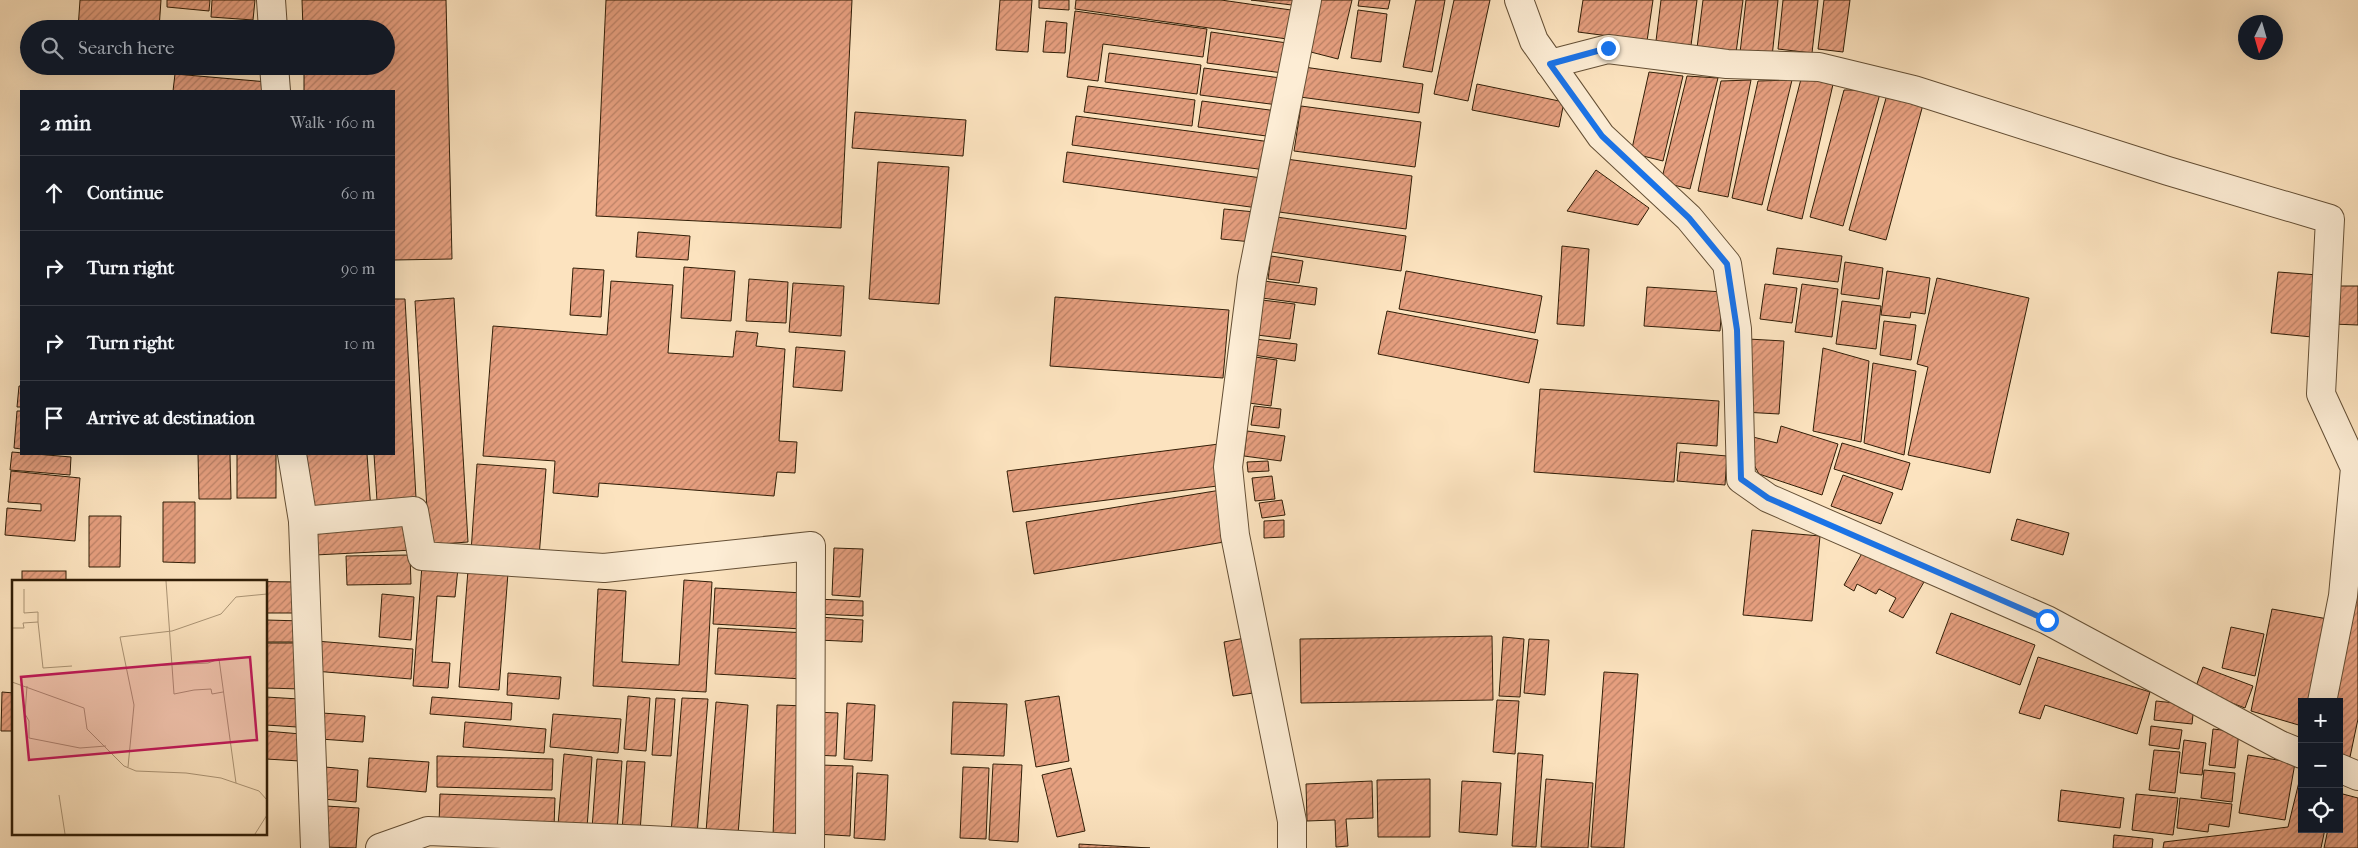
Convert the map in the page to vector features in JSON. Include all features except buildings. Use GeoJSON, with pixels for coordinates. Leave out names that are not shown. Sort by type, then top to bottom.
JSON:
{"type":"FeatureCollection","features":[{"type":"Feature","properties":{"kind":"street"},"geometry":{"type":"LineString","coordinates":[[271,0],[272,20]]}},
{"type":"Feature","properties":{"kind":"street"},"geometry":{"type":"LineString","coordinates":[[1292,848],[1292,821],[1235,535],[1228,467],[1252,278],[1307,0]]}},
{"type":"Feature","properties":{"kind":"street"},"geometry":{"type":"LineString","coordinates":[[1519,0],[1534,41],[1602,136],[1689,218],[1727,264],[1737,330],[1741,479],[1768,498],[2047,620],[2280,745],[2298,752]]}},
{"type":"Feature","properties":{"kind":"street"},"geometry":{"type":"LineString","coordinates":[[1550,64],[1608,48],[1727,64],[1820,67],[1914,90],[2168,170],[2330,218],[2321,394],[2357,470],[2343,596],[2323,698]]}},
{"type":"Feature","properties":{"kind":"street"},"geometry":{"type":"LineString","coordinates":[[275,75],[276,90]]}},
{"type":"Feature","properties":{"kind":"street"},"geometry":{"type":"LineString","coordinates":[[292,455],[303,521],[315,848]]}},
{"type":"Feature","properties":{"kind":"street"},"geometry":{"type":"LineString","coordinates":[[303,521],[414,511],[422,556],[604,568],[811,546],[810,848]]}},
{"type":"Feature","properties":{"kind":"street"},"geometry":{"type":"LineString","coordinates":[[2343,770],[2358,776]]}},
{"type":"Feature","properties":{"kind":"street"},"geometry":{"type":"LineString","coordinates":[[380,848],[428,831],[794,848]]}},
{"type":"Feature","properties":{"kind":"route"},"geometry":{"type":"LineString","coordinates":[[1608,48],[1550,64],[1602,136],[1689,218],[1727,264],[1737,330],[1737,396],[1741,479],[1768,498],[2047,620]]}}]}
